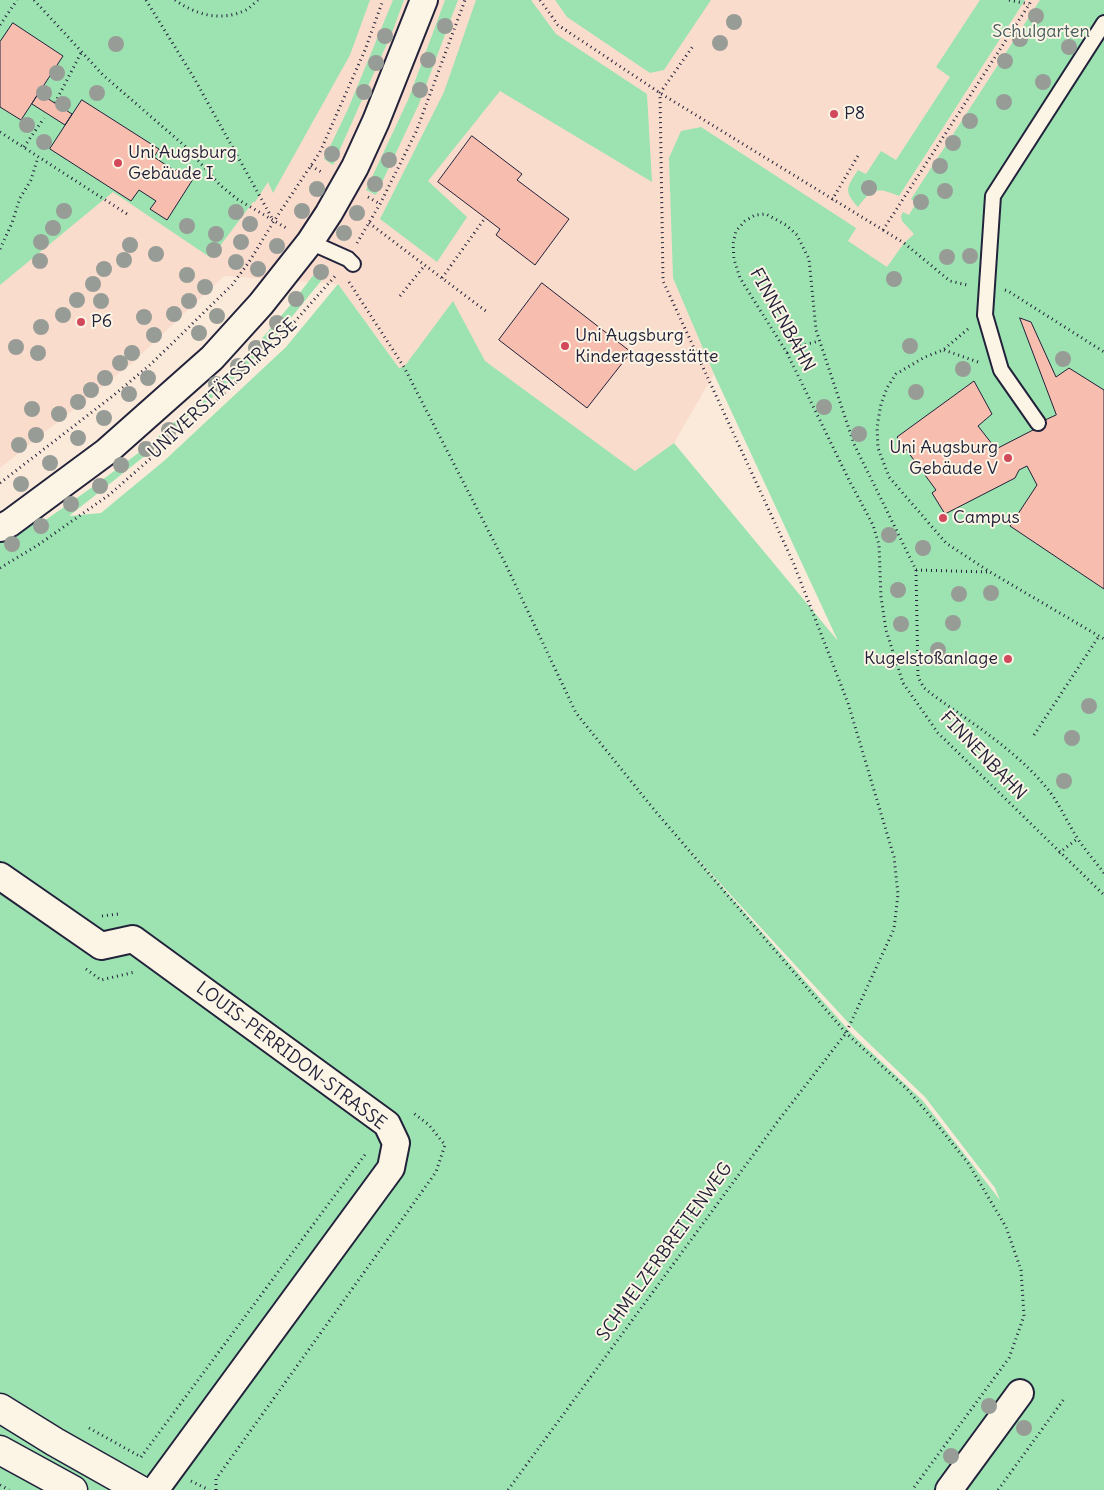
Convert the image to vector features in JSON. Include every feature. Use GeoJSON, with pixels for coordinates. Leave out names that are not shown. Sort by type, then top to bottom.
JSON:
{"type":"FeatureCollection","features":[{"type":"Feature","properties":{"kind":"street","name":"UNIVERSITÄTSSTRASSE"},"geometry":{"type":"LineString","coordinates":[[0,528],[10,523],[106,452],[212,358],[261,304],[310,242],[329,214],[355,167],[376,121],[424,0]]}},
{"type":"Feature","properties":{"kind":"street","name":"LOUIS-PERRIDON-STRASSE"},"geometry":{"type":"LineString","coordinates":[[0,876],[101,946],[133,939],[387,1124],[396,1144],[391,1168],[162,1480]]}},
{"type":"Feature","properties":{"kind":"street"},"geometry":{"type":"LineString","coordinates":[[949,1490],[1020,1393]]}},
{"type":"Feature","properties":{"kind":"street"},"geometry":{"type":"LineString","coordinates":[[0,1408],[63,1447],[140,1490]]}},
{"type":"Feature","properties":{"kind":"street"},"geometry":{"type":"LineString","coordinates":[[0,1450],[73,1490]]}},
{"type":"Feature","properties":{"kind":"lane"},"geometry":{"type":"LineString","coordinates":[[1038,423],[1001,370],[985,316],[993,196],[1104,23]]}},
{"type":"Feature","properties":{"kind":"lane"},"geometry":{"type":"LineString","coordinates":[[310,242],[347,264]]}},
{"type":"Feature","properties":{"kind":"path"},"geometry":{"type":"LineString","coordinates":[[0,25],[17,0]]}},
{"type":"Feature","properties":{"kind":"path"},"geometry":{"type":"LineString","coordinates":[[34,0],[103,74],[186,147],[220,185],[237,199],[274,221]]}},
{"type":"Feature","properties":{"kind":"path"},"geometry":{"type":"LineString","coordinates":[[146,0],[194,78],[274,221]]}},
{"type":"Feature","properties":{"kind":"path"},"geometry":{"type":"LineString","coordinates":[[175,0],[189,10],[218,18],[247,10],[258,0]]}},
{"type":"Feature","properties":{"kind":"path"},"geometry":{"type":"LineString","coordinates":[[0,483],[114,395],[174,342],[232,285],[320,152],[366,50],[383,0]]}},
{"type":"Feature","properties":{"kind":"path","name":"UNIVERSITÄTSSTRASSE"},"geometry":{"type":"LineString","coordinates":[[0,568],[38,545],[109,495],[206,410],[267,352],[347,264],[416,132],[466,0]]}},
{"type":"Feature","properties":{"kind":"path"},"geometry":{"type":"LineString","coordinates":[[540,0],[558,25],[660,93],[904,243],[950,281],[1008,291],[1104,352]]}},
{"type":"Feature","properties":{"kind":"path"},"geometry":{"type":"LineString","coordinates":[[1009,0],[1029,4]]}},
{"type":"Feature","properties":{"kind":"path"},"geometry":{"type":"LineString","coordinates":[[883,230],[1032,0]]}},
{"type":"Feature","properties":{"kind":"path"},"geometry":{"type":"LineString","coordinates":[[660,93],[693,46]]}},
{"type":"Feature","properties":{"kind":"path"},"geometry":{"type":"LineString","coordinates":[[55,102],[82,51]]}},
{"type":"Feature","properties":{"kind":"path","name":"SCHMELZERBREITENWEG"},"geometry":{"type":"LineString","coordinates":[[508,1490],[778,1121],[846,1033],[894,929],[898,894],[894,857],[848,703],[793,562],[663,281],[660,93]]}},
{"type":"Feature","properties":{"kind":"path"},"geometry":{"type":"LineString","coordinates":[[24,147],[44,118]]}},
{"type":"Feature","properties":{"kind":"path"},"geometry":{"type":"LineString","coordinates":[[0,132],[127,214]]}},
{"type":"Feature","properties":{"kind":"path"},"geometry":{"type":"LineString","coordinates":[[832,200],[859,154]]}},
{"type":"Feature","properties":{"kind":"path"},"geometry":{"type":"LineString","coordinates":[[0,249],[12,223],[20,198],[31,180],[38,157]]}},
{"type":"Feature","properties":{"kind":"path","name":"FINNENBAHN"},"geometry":{"type":"LineString","coordinates":[[1104,873],[1077,839],[1047,789],[1016,755],[924,688],[918,677],[916,570],[854,444],[816,330],[809,258],[797,235],[786,225],[766,214],[755,215],[745,221],[736,231],[733,244],[734,259],[740,278],[787,353],[873,525],[879,545],[886,630],[903,684],[938,733],[1104,895]]}},
{"type":"Feature","properties":{"kind":"path"},"geometry":{"type":"LineString","coordinates":[[442,278],[486,218]]}},
{"type":"Feature","properties":{"kind":"path"},"geometry":{"type":"LineString","coordinates":[[369,222],[488,312]]}},
{"type":"Feature","properties":{"kind":"path"},"geometry":{"type":"LineString","coordinates":[[347,264],[404,367],[506,565],[576,714],[656,812],[846,1033],[907,1089],[968,1163],[1006,1227],[1021,1270],[1024,1316],[1009,1358],[912,1490]]}},
{"type":"Feature","properties":{"kind":"path"},"geometry":{"type":"LineString","coordinates":[[400,296],[425,265]]}},
{"type":"Feature","properties":{"kind":"path"},"geometry":{"type":"LineString","coordinates":[[985,316],[943,350],[925,357],[896,374],[881,404],[877,427],[878,448],[889,477],[946,543],[990,572],[1104,639]]}},
{"type":"Feature","properties":{"kind":"path"},"geometry":{"type":"LineString","coordinates":[[787,353],[800,346],[819,340]]}},
{"type":"Feature","properties":{"kind":"path"},"geometry":{"type":"LineString","coordinates":[[943,350],[1001,370]]}},
{"type":"Feature","properties":{"kind":"path"},"geometry":{"type":"LineString","coordinates":[[916,570],[990,572]]}},
{"type":"Feature","properties":{"kind":"path"},"geometry":{"type":"LineString","coordinates":[[1034,735],[1099,636]]}},
{"type":"Feature","properties":{"kind":"path"},"geometry":{"type":"LineString","coordinates":[[1059,853],[1077,839]]}},
{"type":"Feature","properties":{"kind":"path"},"geometry":{"type":"LineString","coordinates":[[94,917],[126,913]]}},
{"type":"Feature","properties":{"kind":"path"},"geometry":{"type":"LineString","coordinates":[[86,969],[101,980],[136,972]]}},
{"type":"Feature","properties":{"kind":"path"},"geometry":{"type":"LineString","coordinates":[[216,1490],[216,1479],[436,1172],[445,1145],[429,1125],[405,1108]]}},
{"type":"Feature","properties":{"kind":"path"},"geometry":{"type":"LineString","coordinates":[[141,1457],[367,1153],[367,1147]]}},
{"type":"Feature","properties":{"kind":"path"},"geometry":{"type":"LineString","coordinates":[[998,1490],[1064,1399]]}},
{"type":"Feature","properties":{"kind":"path"},"geometry":{"type":"LineString","coordinates":[[87,1427],[141,1457],[162,1480],[209,1490]]}},
{"type":"Feature","properties":{"kind":"path"},"geometry":{"type":"LineString","coordinates":[[0,1485],[9,1490]]}},
{"type":"Feature","properties":{"kind":"shaded area","name":"Campus"},"geometry":{"type":"Polygon","coordinates":[[[0,0],[1104,0],[840,644],[714,374],[674,443],[506,565],[399,368],[338,284],[224,276],[132,363],[0,468],[0,0]]]}},
{"type":"Feature","properties":{"kind":"green space"},"geometry":{"type":"Polygon","coordinates":[[[0,0],[370,0],[350,55],[273,193],[268,182],[255,202],[253,202],[211,258],[113,192],[0,285],[0,0]]]}},
{"type":"Feature","properties":{"kind":"green space"},"geometry":{"type":"Polygon","coordinates":[[[393,0],[404,0],[393,30],[333,165],[324,159],[348,109],[393,0]]]}},
{"type":"Feature","properties":{"kind":"green space"},"geometry":{"type":"Polygon","coordinates":[[[445,0],[458,0],[419,104],[376,195],[366,190],[408,100],[445,0]]]}},
{"type":"Feature","properties":{"kind":"green space"},"geometry":{"type":"Polygon","coordinates":[[[476,0],[531,0],[556,34],[647,94],[652,182],[500,91],[428,181],[467,217],[437,262],[380,219],[444,92],[476,0]]]}},
{"type":"Feature","properties":{"kind":"green space"},"geometry":{"type":"Polygon","coordinates":[[[555,0],[711,0],[664,70],[650,73],[567,17],[555,0]]]}},
{"type":"Feature","properties":{"kind":"green space"},"geometry":{"type":"Polygon","coordinates":[[[980,0],[1025,0],[899,196],[885,191],[876,191],[867,196],[858,207],[850,197],[848,189],[851,181],[858,170],[866,174],[881,151],[896,160],[950,77],[936,67],[980,0]]]}},
{"type":"Feature","properties":{"kind":"green space","name":"Schulgarten"},"geometry":{"type":"Polygon","coordinates":[[[1040,0],[1104,0],[1104,1490],[0,1490],[0,528],[10,523],[47,519],[149,445],[259,342],[322,264],[328,267],[329,271],[278,334],[243,370],[165,440],[69,516],[101,513],[165,460],[286,347],[338,284],[399,368],[404,367],[453,301],[485,361],[635,471],[674,443],[838,641],[714,374],[673,278],[669,158],[681,131],[701,127],[856,228],[848,241],[887,267],[904,243],[914,234],[902,221],[901,216],[903,212],[909,215],[916,203],[911,199],[1040,0]],[[684,844],[852,1034],[923,1101],[1000,1200],[995,1188],[925,1097],[855,1030],[684,844]]]}},
{"type":"Feature","properties":{"kind":"building"},"geometry":{"type":"Polygon","coordinates":[[[13,23],[63,56],[21,120],[0,107],[0,42],[13,23]]]}},
{"type":"Feature","properties":{"kind":"building"},"geometry":{"type":"Polygon","coordinates":[[[39,93],[72,114],[65,125],[32,104],[39,93]]]}},
{"type":"Feature","properties":{"kind":"building","name":"Uni Augsburg Gebäude I"},"geometry":{"type":"Polygon","coordinates":[[[82,100],[159,149],[154,157],[175,171],[177,169],[193,179],[167,220],[150,209],[156,201],[139,190],[131,201],[50,149],[82,100]]]}},
{"type":"Feature","properties":{"kind":"building"},"geometry":{"type":"Polygon","coordinates":[[[472,136],[522,174],[517,180],[569,219],[535,265],[496,235],[500,229],[438,182],[472,136]]]}},
{"type":"Feature","properties":{"kind":"building","name":"Uni Augsburg Kindertagesstätte"},"geometry":{"type":"Polygon","coordinates":[[[542,283],[631,352],[587,408],[499,340],[542,283]]]}},
{"type":"Feature","properties":{"kind":"building","name":"Uni Augsburg Gebäude V"},"geometry":{"type":"Polygon","coordinates":[[[1020,318],[1031,322],[1056,377],[1069,368],[1104,390],[1104,589],[1010,526],[1037,485],[1027,466],[1019,470],[1015,478],[945,514],[932,493],[936,490],[897,437],[974,381],[992,414],[978,426],[996,449],[1033,430],[1032,426],[1056,415],[1020,318]]]}},
{"type":"Feature","properties":{"kind":"place","name":"P8"},"geometry":{"type":"Point","coordinates":[834,114]}},
{"type":"Feature","properties":{"kind":"place","name":"Uni Augsburg Gebäude I"},"geometry":{"type":"Point","coordinates":[118,163]}},
{"type":"Feature","properties":{"kind":"place","name":"P6"},"geometry":{"type":"Point","coordinates":[81,322]}},
{"type":"Feature","properties":{"kind":"place","name":"Uni Augsburg Kindertagesstätte"},"geometry":{"type":"Point","coordinates":[565,346]}},
{"type":"Feature","properties":{"kind":"place","name":"Uni Augsburg Gebäude V"},"geometry":{"type":"Point","coordinates":[1008,458]}},
{"type":"Feature","properties":{"kind":"place","name":"Campus"},"geometry":{"type":"Point","coordinates":[943,518]}},
{"type":"Feature","properties":{"kind":"place","name":"Kugelstoßanlage"},"geometry":{"type":"Point","coordinates":[1008,659]}}]}
